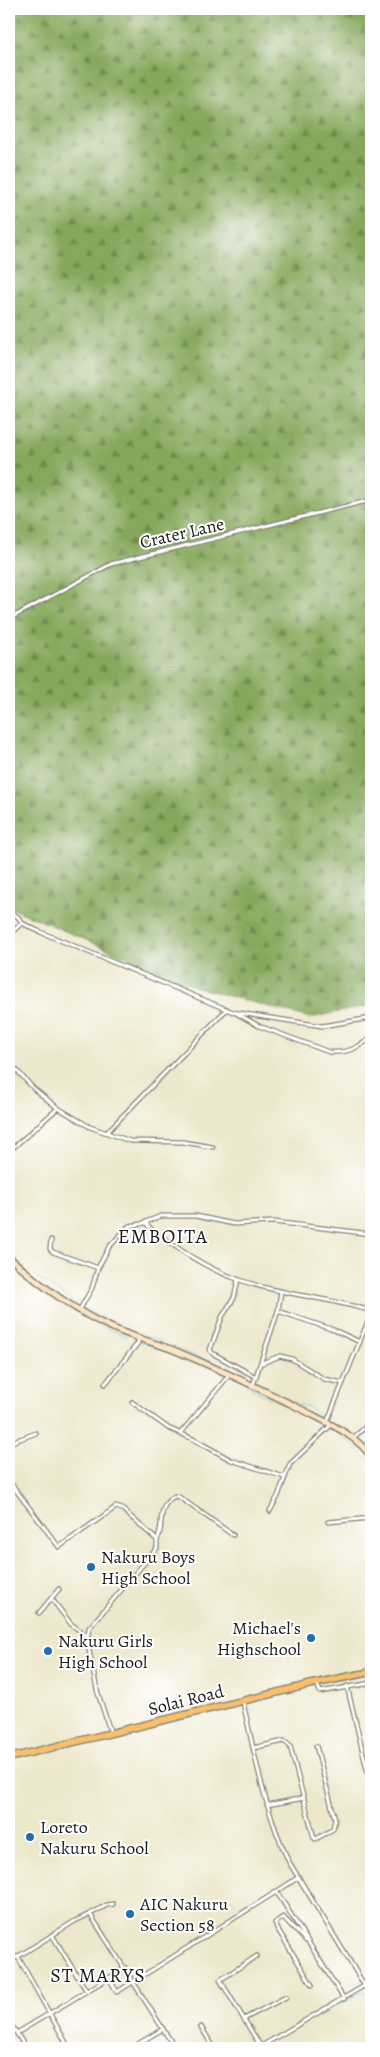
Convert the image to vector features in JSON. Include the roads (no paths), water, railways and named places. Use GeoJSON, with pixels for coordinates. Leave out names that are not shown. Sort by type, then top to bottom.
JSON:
{"type":"FeatureCollection","features":[{"type":"Feature","properties":{"kind":"highway","name":"Solai Road"},"geometry":{"type":"LineString","coordinates":[[9,1758],[111,1735],[317,1683],[371,1672]]}},
{"type":"Feature","properties":{"kind":"street"},"geometry":{"type":"LineString","coordinates":[[369,346],[363,353],[371,367]]}},
{"type":"Feature","properties":{"kind":"street","name":"Crater Lane"},"geometry":{"type":"LineString","coordinates":[[9,618],[110,564],[371,500]]}},
{"type":"Feature","properties":{"kind":"street"},"geometry":{"type":"LineString","coordinates":[[9,911],[18,917],[22,923],[227,1009],[259,1026],[330,1052],[340,1053],[352,1050],[371,1038]]}},
{"type":"Feature","properties":{"kind":"street"},"geometry":{"type":"LineString","coordinates":[[9,935],[22,923]]}},
{"type":"Feature","properties":{"kind":"street"},"geometry":{"type":"LineString","coordinates":[[107,1132],[227,1009]]}},
{"type":"Feature","properties":{"kind":"street"},"geometry":{"type":"LineString","coordinates":[[233,1012],[322,1026],[371,1018]]}},
{"type":"Feature","properties":{"kind":"street"},"geometry":{"type":"LineString","coordinates":[[9,1062],[34,1089],[58,1108],[90,1127],[130,1141],[183,1142],[213,1147]]}},
{"type":"Feature","properties":{"kind":"street"},"geometry":{"type":"LineString","coordinates":[[14,1147],[58,1108]]}},
{"type":"Feature","properties":{"kind":"street"},"geometry":{"type":"LineString","coordinates":[[80,1309],[92,1288],[98,1268],[109,1247],[129,1226],[161,1216],[196,1216],[234,1224],[274,1222],[371,1234]]}},
{"type":"Feature","properties":{"kind":"street"},"geometry":{"type":"LineString","coordinates":[[145,1222],[151,1230],[209,1268],[238,1280],[282,1291],[344,1302],[371,1312],[329,1424],[290,1464],[270,1511]]}},
{"type":"Feature","properties":{"kind":"street"},"geometry":{"type":"LineString","coordinates":[[51,1240],[50,1249],[53,1252],[98,1268]]}},
{"type":"Feature","properties":{"kind":"street"},"geometry":{"type":"LineString","coordinates":[[9,1257],[33,1279],[114,1329],[173,1350],[254,1385],[329,1424],[352,1438],[371,1456]]}},
{"type":"Feature","properties":{"kind":"street"},"geometry":{"type":"LineString","coordinates":[[238,1280],[234,1298],[222,1317],[210,1350],[212,1354],[256,1377]]}},
{"type":"Feature","properties":{"kind":"street"},"geometry":{"type":"LineString","coordinates":[[254,1385],[278,1311],[282,1291]]}},
{"type":"Feature","properties":{"kind":"street"},"geometry":{"type":"LineString","coordinates":[[278,1311],[334,1330],[360,1342]]}},
{"type":"Feature","properties":{"kind":"street"},"geometry":{"type":"LineString","coordinates":[[105,1384],[138,1343],[138,1338]]}},
{"type":"Feature","properties":{"kind":"street"},"geometry":{"type":"LineString","coordinates":[[261,1364],[280,1356],[292,1359],[324,1379],[343,1383]]}},
{"type":"Feature","properties":{"kind":"street"},"geometry":{"type":"LineString","coordinates":[[180,1434],[231,1374]]}},
{"type":"Feature","properties":{"kind":"street"},"geometry":{"type":"LineString","coordinates":[[132,1402],[168,1428],[194,1439],[231,1460],[284,1477]]}},
{"type":"Feature","properties":{"kind":"street"},"geometry":{"type":"LineString","coordinates":[[352,1438],[371,1422]]}},
{"type":"Feature","properties":{"kind":"street"},"geometry":{"type":"LineString","coordinates":[[9,1443],[36,1433]]}},
{"type":"Feature","properties":{"kind":"street"},"geometry":{"type":"LineString","coordinates":[[9,1481],[59,1548],[116,1507],[122,1509],[157,1540]]}},
{"type":"Feature","properties":{"kind":"street"},"geometry":{"type":"LineString","coordinates":[[111,1735],[97,1690],[87,1636],[90,1628],[157,1548],[157,1540],[161,1532],[160,1517],[169,1500],[175,1496],[233,1535]]}},
{"type":"Feature","properties":{"kind":"street"},"geometry":{"type":"LineString","coordinates":[[328,1522],[371,1518]]}},
{"type":"Feature","properties":{"kind":"street"},"geometry":{"type":"LineString","coordinates":[[39,1613],[59,1589]]}},
{"type":"Feature","properties":{"kind":"street"},"geometry":{"type":"LineString","coordinates":[[51,1598],[71,1624],[87,1636]]}},
{"type":"Feature","properties":{"kind":"street"},"geometry":{"type":"LineString","coordinates":[[317,1683],[320,1692],[371,1683]]}},
{"type":"Feature","properties":{"kind":"street"},"geometry":{"type":"LineString","coordinates":[[347,1686],[371,1787],[368,1796],[371,1803]]}},
{"type":"Feature","properties":{"kind":"street"},"geometry":{"type":"LineString","coordinates":[[242,1701],[267,1805],[279,1841],[299,1878],[371,1996]]}},
{"type":"Feature","properties":{"kind":"street"},"geometry":{"type":"LineString","coordinates":[[253,1748],[284,1741],[288,1743],[314,1838],[320,1838],[333,1830],[334,1819],[316,1746]]}},
{"type":"Feature","properties":{"kind":"street"},"geometry":{"type":"LineString","coordinates":[[267,1805],[304,1798]]}},
{"type":"Feature","properties":{"kind":"street"},"geometry":{"type":"LineString","coordinates":[[109,1978],[118,1992],[299,1878]]}},
{"type":"Feature","properties":{"kind":"street"},"geometry":{"type":"LineString","coordinates":[[276,1892],[344,1999]]}},
{"type":"Feature","properties":{"kind":"street"},"geometry":{"type":"LineString","coordinates":[[9,1962],[90,1914],[113,1904]]}},
{"type":"Feature","properties":{"kind":"street"},"geometry":{"type":"LineString","coordinates":[[90,1914],[175,2048]]}},
{"type":"Feature","properties":{"kind":"street"},"geometry":{"type":"LineString","coordinates":[[312,1946],[283,1917],[276,1923],[277,1928],[312,1985]]}},
{"type":"Feature","properties":{"kind":"street"},"geometry":{"type":"LineString","coordinates":[[52,1936],[86,1990]]}},
{"type":"Feature","properties":{"kind":"street"},"geometry":{"type":"LineString","coordinates":[[257,1956],[220,1980],[260,2047],[364,1986]]}},
{"type":"Feature","properties":{"kind":"street"},"geometry":{"type":"LineString","coordinates":[[18,1957],[69,2048]]}},
{"type":"Feature","properties":{"kind":"street"},"geometry":{"type":"LineString","coordinates":[[17,2033],[125,1968]]}},
{"type":"Feature","properties":{"kind":"street"},"geometry":{"type":"LineString","coordinates":[[244,2019],[286,1997]]}},
{"type":"Feature","properties":{"kind":"street"},"geometry":{"type":"LineString","coordinates":[[9,2021],[26,2048]]}},
{"type":"Feature","properties":{"kind":"street"},"geometry":{"type":"LineString","coordinates":[[201,2027],[214,2048]]}},
{"type":"Feature","properties":{"kind":"street"},"geometry":{"type":"LineString","coordinates":[[131,2048],[163,2029]]}},
{"type":"Feature","properties":{"kind":"waterway"},"geometry":{"type":"LineString","coordinates":[[9,1262],[34,1282]]}},
{"type":"Feature","properties":{"kind":"waterway"},"geometry":{"type":"LineString","coordinates":[[35,1276],[78,1305]]}},
{"type":"Feature","properties":{"kind":"waterway"},"geometry":{"type":"LineString","coordinates":[[38,1285],[49,1293]]}},
{"type":"Feature","properties":{"kind":"waterway"},"geometry":{"type":"LineString","coordinates":[[52,1296],[56,1298]]}},
{"type":"Feature","properties":{"kind":"waterway"},"geometry":{"type":"LineString","coordinates":[[83,1308],[124,1329],[160,1342]]}},
{"type":"Feature","properties":{"kind":"waterway"},"geometry":{"type":"LineString","coordinates":[[79,1313],[102,1326],[127,1336]]}},
{"type":"Feature","properties":{"kind":"waterway"},"geometry":{"type":"LineString","coordinates":[[140,1341],[157,1348]]}},
{"type":"Feature","properties":{"kind":"waterway"},"geometry":{"type":"LineString","coordinates":[[177,1349],[213,1363],[252,1382]]}},
{"type":"Feature","properties":{"kind":"waterway"},"geometry":{"type":"LineString","coordinates":[[162,1350],[191,1360]]}},
{"type":"Feature","properties":{"kind":"waterway"},"geometry":{"type":"LineString","coordinates":[[195,1362],[200,1364]]}},
{"type":"Feature","properties":{"kind":"waterway"},"geometry":{"type":"LineString","coordinates":[[246,1385],[327,1426]]}},
{"type":"Feature","properties":{"kind":"waterway"},"geometry":{"type":"LineString","coordinates":[[259,1385],[265,1388]]}},
{"type":"Feature","properties":{"kind":"waterway"},"geometry":{"type":"LineString","coordinates":[[297,1404],[308,1407],[320,1416]]}},
{"type":"Feature","properties":{"kind":"waterway"},"geometry":{"type":"LineString","coordinates":[[331,1428],[349,1441],[368,1460]]}},
{"type":"Feature","properties":{"kind":"waterway"},"geometry":{"type":"LineString","coordinates":[[345,2002],[361,1992],[366,1992]]}},
{"type":"Feature","properties":{"kind":"place","name":"Nakuru Boys High School"},"geometry":{"type":"Point","coordinates":[91,1567]}},
{"type":"Feature","properties":{"kind":"place","name":"Michael's Highschool"},"geometry":{"type":"Point","coordinates":[311,1638]}},
{"type":"Feature","properties":{"kind":"place","name":"Nakuru Girls High School"},"geometry":{"type":"Point","coordinates":[48,1651]}},
{"type":"Feature","properties":{"kind":"place","name":"Loreto Nakuru School"},"geometry":{"type":"Point","coordinates":[30,1837]}},
{"type":"Feature","properties":{"kind":"place","name":"AIC Nakuru Section 58"},"geometry":{"type":"Point","coordinates":[130,1914]}},
{"type":"Feature","properties":{"kind":"district","name":"EMBOITA"},"geometry":{"type":"Point","coordinates":[163,1236]}},
{"type":"Feature","properties":{"kind":"district","name":"ST MARYS"},"geometry":{"type":"Point","coordinates":[98,1975]}}]}
